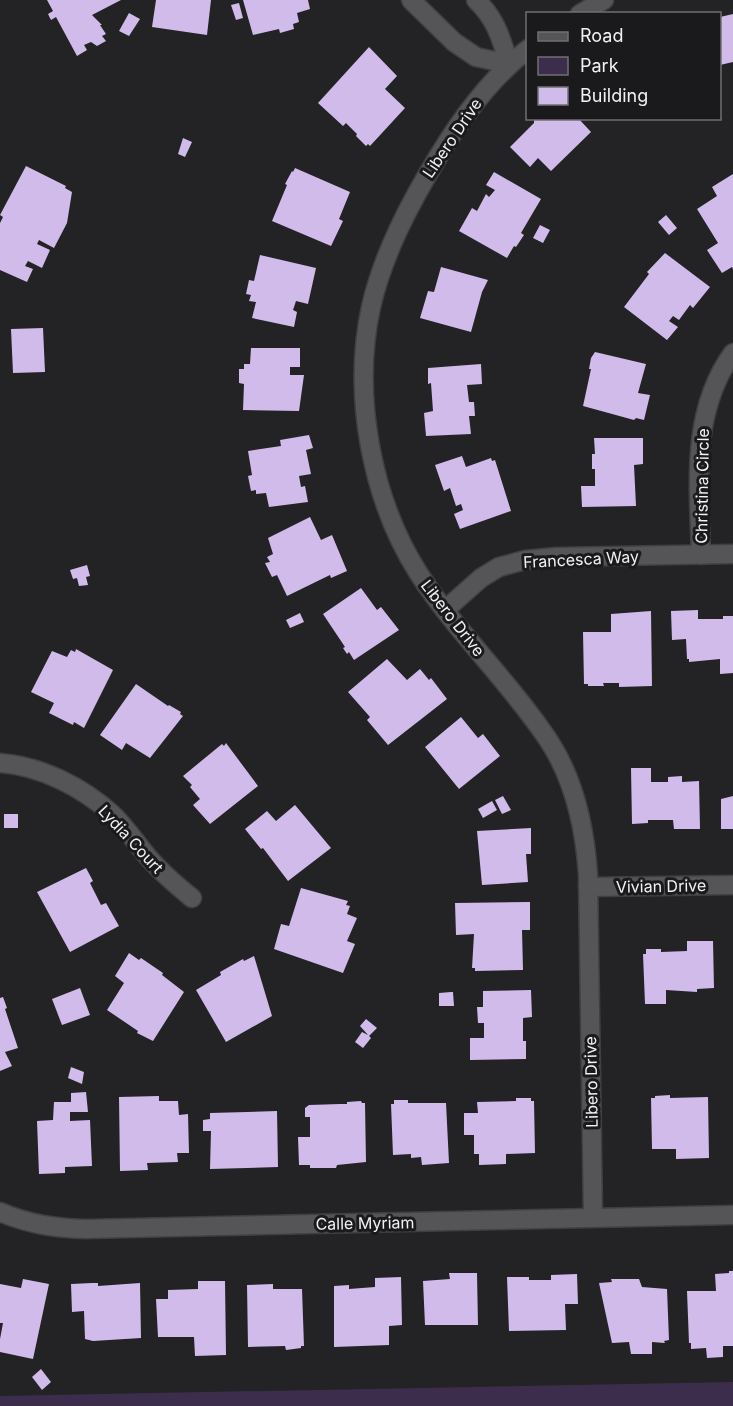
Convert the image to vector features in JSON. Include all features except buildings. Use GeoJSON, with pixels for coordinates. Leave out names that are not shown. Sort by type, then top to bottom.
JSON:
{"type":"FeatureCollection","features":[{"type":"Feature","properties":{"kind":"street"},"geometry":{"type":"LineString","coordinates":[[411,0],[454,42],[476,57],[508,64],[499,31],[485,9],[476,0]]}},
{"type":"Feature","properties":{"kind":"street"},"geometry":{"type":"LineString","coordinates":[[583,12],[604,0]]}},
{"type":"Feature","properties":{"kind":"street","name":"Libero Drive"},"geometry":{"type":"LineString","coordinates":[[526,50],[508,64],[448,140],[421,184],[398,231],[371,307],[365,395],[368,437],[376,477],[401,544],[445,610],[550,742],[565,772],[578,808],[586,843],[588,888],[593,1218]]}},
{"type":"Feature","properties":{"kind":"street","name":"Christina Circle"},"geometry":{"type":"LineString","coordinates":[[701,555],[699,449],[702,423],[712,390],[724,365],[733,353]]}},
{"type":"Feature","properties":{"kind":"street","name":"Francesca Way"},"geometry":{"type":"LineString","coordinates":[[445,610],[481,578],[499,567],[525,560],[556,557],[733,554]]}},
{"type":"Feature","properties":{"kind":"street","name":"Lydia Court"},"geometry":{"type":"LineString","coordinates":[[0,763],[36,770],[62,780],[89,795],[114,816],[150,859],[192,898]]}},
{"type":"Feature","properties":{"kind":"street","name":"Vivian Drive"},"geometry":{"type":"LineString","coordinates":[[588,888],[733,885]]}},
{"type":"Feature","properties":{"kind":"street","name":"Calle Myriam"},"geometry":{"type":"LineString","coordinates":[[0,1212],[22,1221],[52,1227],[85,1229],[733,1215]]}},
{"type":"Feature","properties":{"kind":"green space"},"geometry":{"type":"Polygon","coordinates":[[[733,1382],[733,1406],[0,1406],[0,1396],[733,1382]]]}}]}
